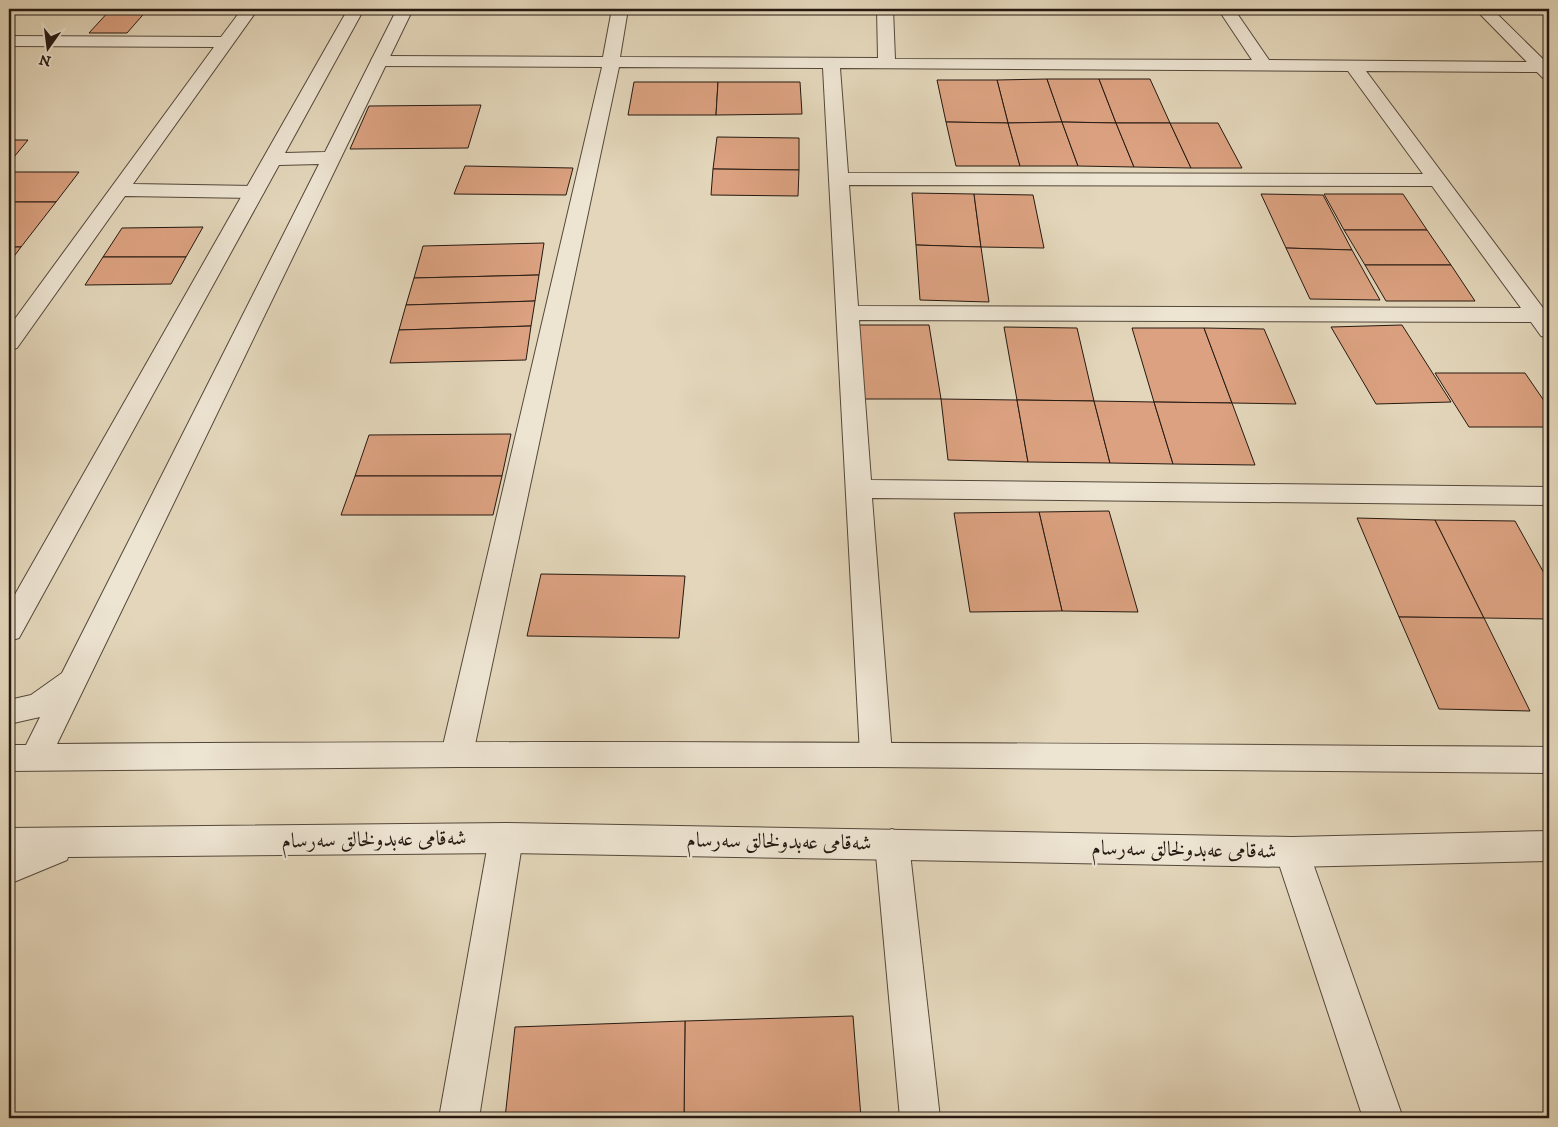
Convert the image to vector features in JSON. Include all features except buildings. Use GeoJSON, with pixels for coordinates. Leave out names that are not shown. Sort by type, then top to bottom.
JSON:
{"type":"FeatureCollection","features":[{"type":"Feature","properties":{"kind":"street"},"geometry":{"type":"LineString","coordinates":[[9,342],[250,9]]}},
{"type":"Feature","properties":{"kind":"street"},"geometry":{"type":"LineString","coordinates":[[9,630],[356,9]]}},
{"type":"Feature","properties":{"kind":"street"},"geometry":{"type":"LineString","coordinates":[[22,758],[80,669],[405,9]]}},
{"type":"Feature","properties":{"kind":"street"},"geometry":{"type":"LineString","coordinates":[[457,754],[611,62],[620,9]]}},
{"type":"Feature","properties":{"kind":"street"},"geometry":{"type":"LineString","coordinates":[[885,9],[887,64]]}},
{"type":"Feature","properties":{"kind":"street"},"geometry":{"type":"LineString","coordinates":[[1226,9],[1264,65]]}},
{"type":"Feature","properties":{"kind":"street"},"geometry":{"type":"LineString","coordinates":[[1483,9],[1547,69]]}},
{"type":"Feature","properties":{"kind":"street"},"geometry":{"type":"LineString","coordinates":[[9,42],[226,42]]}},
{"type":"Feature","properties":{"kind":"street"},"geometry":{"type":"LineString","coordinates":[[379,61],[1264,65],[1547,69]]}},
{"type":"Feature","properties":{"kind":"street"},"geometry":{"type":"LineString","coordinates":[[831,63],[876,754]]}},
{"type":"Feature","properties":{"kind":"street"},"geometry":{"type":"LineString","coordinates":[[1352,66],[1543,323]]}},
{"type":"Feature","properties":{"kind":"street"},"geometry":{"type":"LineString","coordinates":[[272,159],[332,158]]}},
{"type":"Feature","properties":{"kind":"street"},"geometry":{"type":"LineString","coordinates":[[839,179],[1437,180]]}},
{"type":"Feature","properties":{"kind":"street"},"geometry":{"type":"LineString","coordinates":[[119,190],[254,192]]}},
{"type":"Feature","properties":{"kind":"street"},"geometry":{"type":"LineString","coordinates":[[847,313],[1543,323]]}},
{"type":"Feature","properties":{"kind":"street"},"geometry":{"type":"LineString","coordinates":[[859,489],[1549,496]]}},
{"type":"Feature","properties":{"kind":"street"},"geometry":{"type":"LineString","coordinates":[[9,712],[25,711],[56,696],[80,669]]}},
{"type":"Feature","properties":{"kind":"street"},"geometry":{"type":"LineString","coordinates":[[22,758],[457,754],[876,754],[1549,760]]}},
{"type":"Feature","properties":{"kind":"street"},"geometry":{"type":"LineString","coordinates":[[459,1118],[506,838]]}},
{"type":"Feature","properties":{"kind":"street","name":"شەقامی عەبدولخالق سەرسام"},"geometry":{"type":"LineString","coordinates":[[9,843],[506,838],[1292,852],[1549,846]]}},
{"type":"Feature","properties":{"kind":"street"},"geometry":{"type":"LineString","coordinates":[[9,869],[45,853],[99,843]]}},
{"type":"Feature","properties":{"kind":"street"},"geometry":{"type":"LineString","coordinates":[[892,844],[920,1118]]}},
{"type":"Feature","properties":{"kind":"street"},"geometry":{"type":"LineString","coordinates":[[1292,852],[1383,1118]]}}]}
